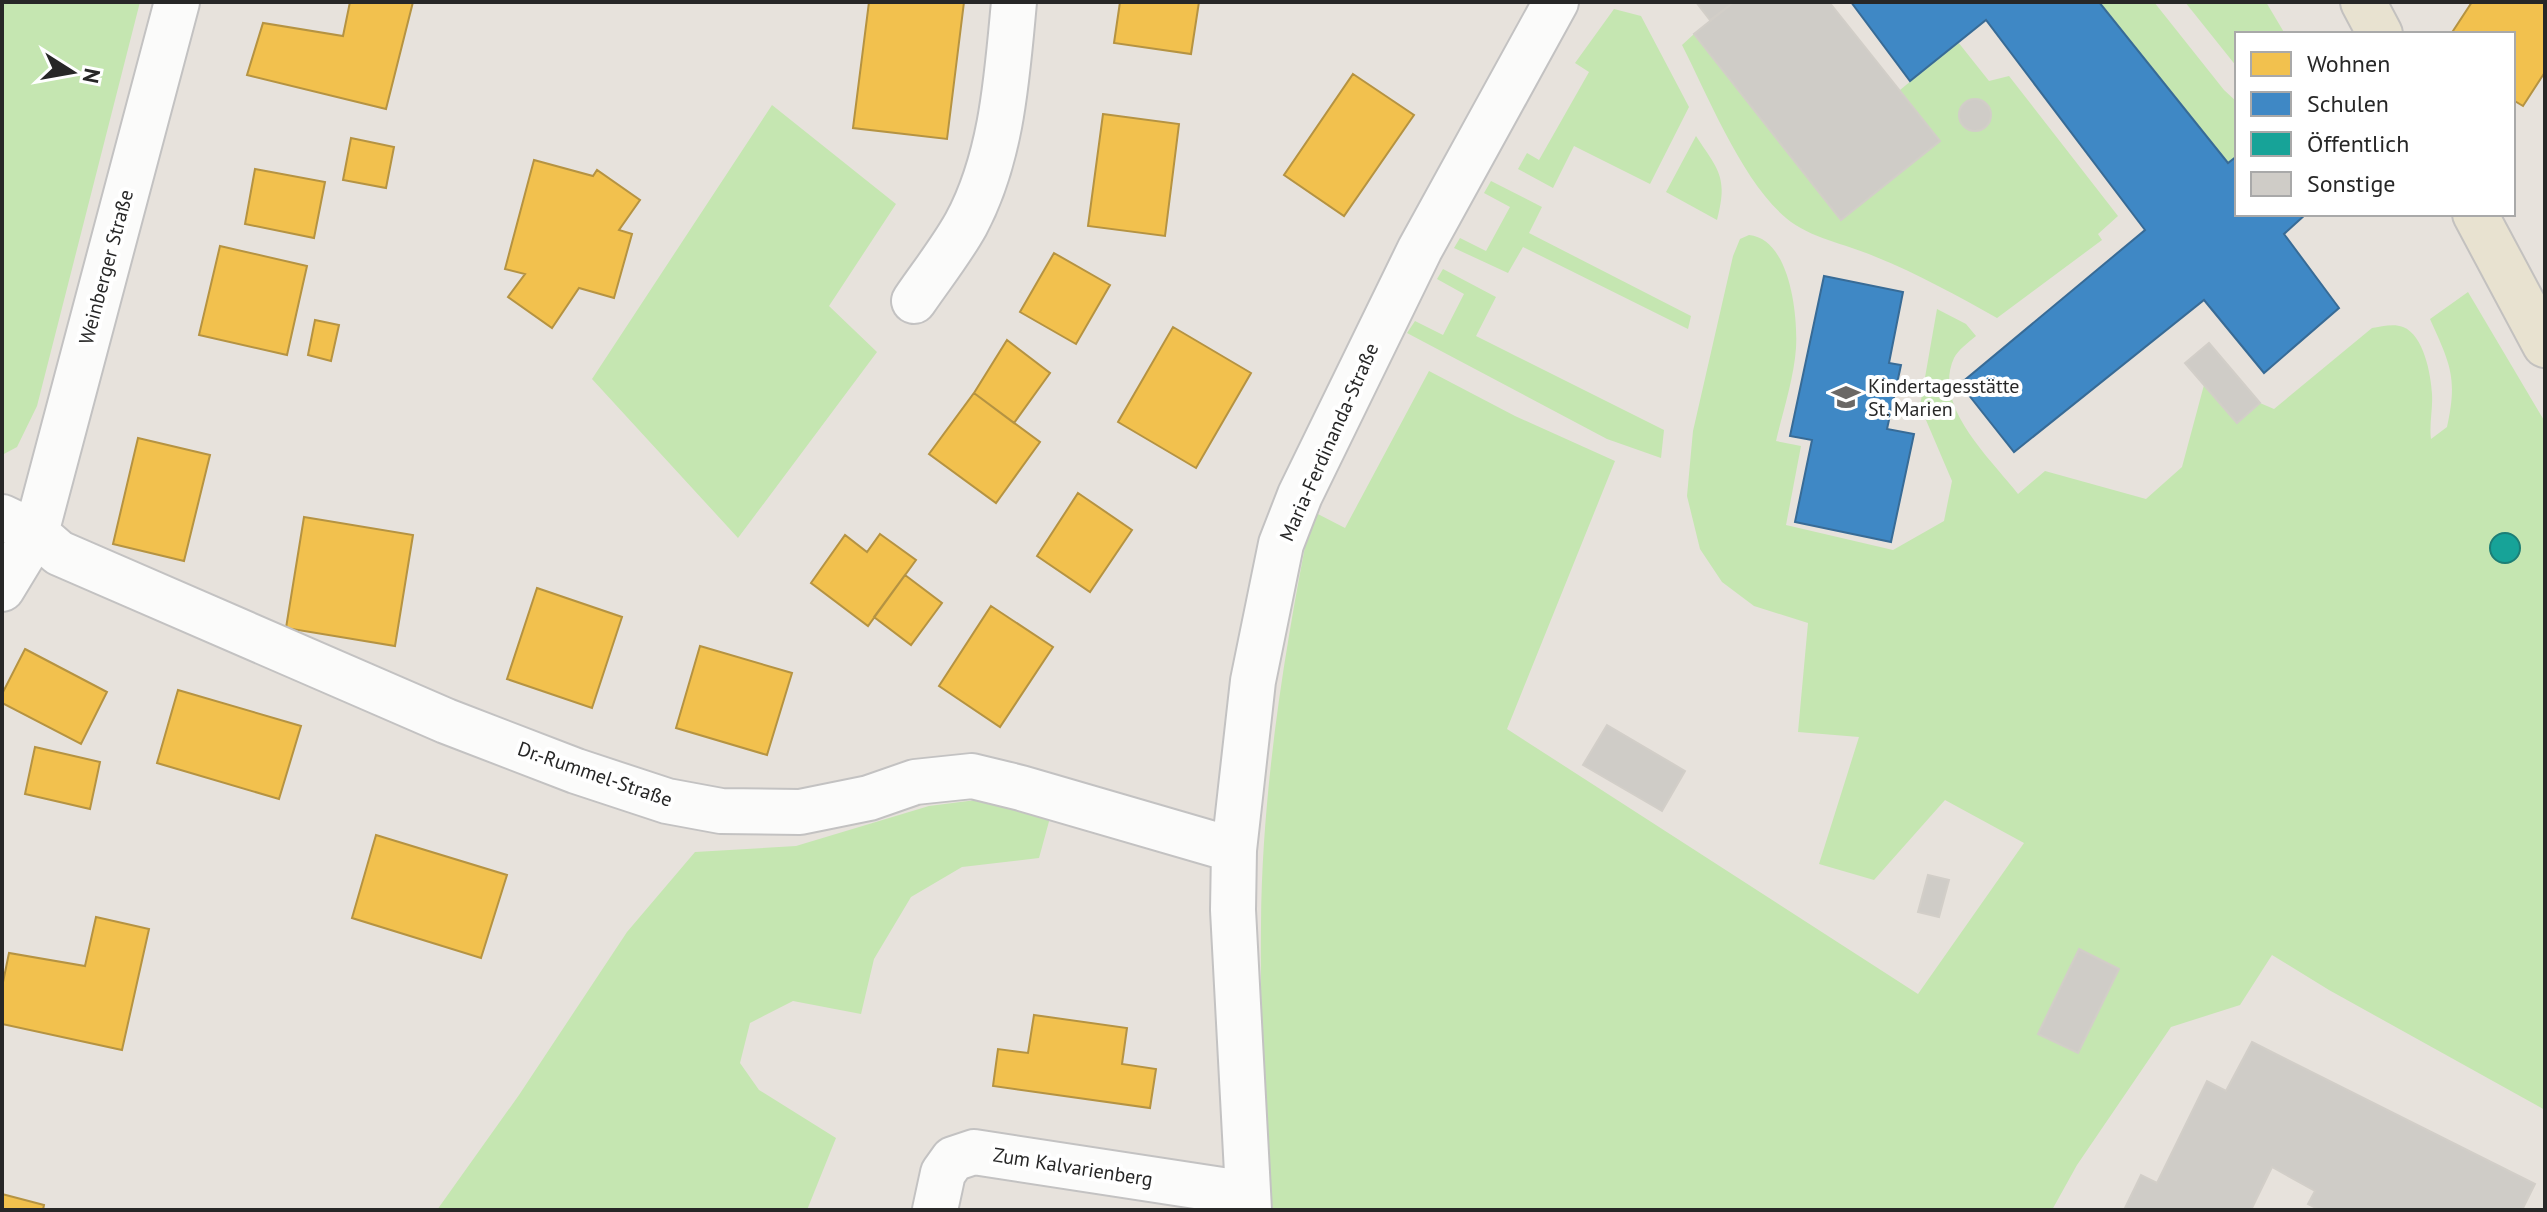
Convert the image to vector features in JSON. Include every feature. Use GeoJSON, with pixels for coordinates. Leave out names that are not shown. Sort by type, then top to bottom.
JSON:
{"type":"FeatureCollection","features":[{"type":"Feature","properties":{"kind":"main road"},"geometry":{"type":"LineString","coordinates":[[2363,2],[2379,32]]}},
{"type":"Feature","properties":{"kind":"main road"},"geometry":{"type":"LineString","coordinates":[[2476,216],[2545,345]]}},
{"type":"Feature","properties":{"kind":"street","name":"Weinberger Straße"},"geometry":{"type":"LineString","coordinates":[[2,589],[177,2]]}},
{"type":"Feature","properties":{"kind":"street"},"geometry":{"type":"LineString","coordinates":[[914,301],[966,224],[993,154],[1007,77],[1014,2]]}},
{"type":"Feature","properties":{"kind":"street","name":"Maria-Ferdinanda-Straße"},"geometry":{"type":"LineString","coordinates":[[1248,1202],[1233,910],[1234,850],[1253,681],[1281,544],[1300,495],[1420,249],[1556,2]]}},
{"type":"Feature","properties":{"kind":"street","name":"Dr.-Rummel-Straße"},"geometry":{"type":"LineString","coordinates":[[19,525],[59,553],[340,676],[576,771],[667,801],[721,811],[800,812],[869,798],[915,782],[972,776],[1234,850]]}},
{"type":"Feature","properties":{"kind":"street","name":"Zum Kalvarienberg"},"geometry":{"type":"LineString","coordinates":[[935,1210],[943,1173],[953,1159],[974,1152],[1248,1202]]}},
{"type":"Feature","properties":{"kind":"green space"},"geometry":{"type":"Polygon","coordinates":[[[2,2],[140,2],[37,406],[17,447],[2,455],[2,2]]]}},
{"type":"Feature","properties":{"kind":"green space"},"geometry":{"type":"Polygon","coordinates":[[[2099,2],[2154,2],[2235,100],[2235,158],[2228,163],[2099,2]]]}},
{"type":"Feature","properties":{"kind":"green space"},"geometry":{"type":"Polygon","coordinates":[[[2185,2],[2266,2],[2284,32],[2235,32],[2235,64],[2185,2]]]}},
{"type":"Feature","properties":{"kind":"green space"},"geometry":{"type":"Polygon","coordinates":[[[1614,9],[1641,16],[1689,107],[1650,184],[1574,146],[1553,188],[1518,169],[1527,153],[1539,160],[1589,72],[1575,63],[1614,9]]]}},
{"type":"Feature","properties":{"kind":"green space"},"geometry":{"type":"Polygon","coordinates":[[[1694,34],[1841,219],[1900,90],[1958,42],[1989,81],[2009,76],[2118,216],[2098,234],[2102,240],[1997,318],[1907,271],[1818,236],[1786,218],[1755,183],[1715,112],[1682,45],[1694,34]]]}},
{"type":"Feature","properties":{"kind":"green space"},"geometry":{"type":"Polygon","coordinates":[[[772,105],[896,204],[829,306],[877,352],[738,538],[592,379],[772,105]]]}},
{"type":"Feature","properties":{"kind":"green space"},"geometry":{"type":"Polygon","coordinates":[[[1696,136],[1719,175],[1722,194],[1717,220],[1666,192],[1696,136]]]}},
{"type":"Feature","properties":{"kind":"green space"},"geometry":{"type":"Polygon","coordinates":[[[1491,181],[1542,207],[1529,233],[1691,316],[1688,329],[1523,247],[1508,273],[1454,248],[1460,238],[1486,251],[1510,207],[1484,193],[1491,181]]]}},
{"type":"Feature","properties":{"kind":"green space"},"geometry":{"type":"Polygon","coordinates":[[[1749,235],[1763,240],[1774,250],[1789,281],[1793,299],[1795,359],[1776,441],[1801,446],[1786,525],[1893,550],[1944,521],[1952,481],[1920,406],[1937,309],[1966,324],[1976,336],[1954,358],[1949,376],[1951,394],[1967,430],[2018,494],[2045,471],[2146,499],[2182,467],[2204,385],[2237,423],[2260,403],[2274,409],[2372,328],[2403,327],[2410,331],[2421,347],[2431,386],[2431,439],[2447,427],[2452,383],[2447,360],[2430,319],[2468,292],[2545,422],[2545,1110],[2272,955],[2240,1005],[2171,1027],[2077,1165],[2052,1210],[1265,1210],[1262,873],[1270,769],[1284,665],[1312,511],[1345,528],[1429,371],[1515,416],[1615,461],[1507,729],[1918,994],[2024,843],[1945,800],[1874,880],[1819,864],[1859,737],[1798,732],[1808,623],[1754,606],[1722,582],[1700,549],[1687,496],[1693,431],[1733,256],[1740,239],[1749,235]]]}},
{"type":"Feature","properties":{"kind":"green space"},"geometry":{"type":"Polygon","coordinates":[[[1443,269],[1496,297],[1476,336],[1664,430],[1661,458],[1607,439],[1407,333],[1415,321],[1443,335],[1464,294],[1437,279],[1443,269]]]}},
{"type":"Feature","properties":{"kind":"green space"},"geometry":{"type":"Polygon","coordinates":[[[984,799],[1051,814],[1039,858],[962,867],[911,897],[874,959],[861,1014],[793,1001],[750,1023],[740,1063],[759,1090],[836,1138],[807,1210],[437,1210],[519,1095],[627,932],[695,852],[796,846],[929,806],[984,799]]]}},
{"type":"Feature","properties":{"kind":"building: Wohnen"},"geometry":{"type":"Polygon","coordinates":[[[350,2],[413,2],[386,109],[247,75],[263,23],[343,36],[350,2]]]}},
{"type":"Feature","properties":{"kind":"building: Wohnen"},"geometry":{"type":"Polygon","coordinates":[[[869,2],[964,2],[947,139],[853,128],[869,2]]]}},
{"type":"Feature","properties":{"kind":"building: Wohnen"},"geometry":{"type":"Polygon","coordinates":[[[1120,2],[1199,2],[1191,54],[1114,43],[1120,2]]]}},
{"type":"Feature","properties":{"kind":"building: Wohnen"},"geometry":{"type":"Polygon","coordinates":[[[2472,2],[2545,2],[2545,72],[2523,106],[2515,101],[2515,32],[2452,32],[2472,2]]]}},
{"type":"Feature","properties":{"kind":"building: Wohnen"},"geometry":{"type":"Polygon","coordinates":[[[1353,74],[1414,115],[1344,216],[1284,175],[1353,74]]]}},
{"type":"Feature","properties":{"kind":"building: Wohnen"},"geometry":{"type":"Polygon","coordinates":[[[1103,114],[1179,124],[1165,236],[1088,226],[1103,114]]]}},
{"type":"Feature","properties":{"kind":"building: Wohnen"},"geometry":{"type":"Polygon","coordinates":[[[351,138],[394,147],[386,188],[343,180],[351,138]]]}},
{"type":"Feature","properties":{"kind":"building: Wohnen"},"geometry":{"type":"Polygon","coordinates":[[[534,160],[593,176],[597,170],[640,200],[619,230],[632,234],[614,298],[579,288],[552,328],[508,297],[525,274],[505,269],[534,160]]]}},
{"type":"Feature","properties":{"kind":"building: Wohnen"},"geometry":{"type":"Polygon","coordinates":[[[255,169],[325,182],[314,238],[245,224],[255,169]]]}},
{"type":"Feature","properties":{"kind":"building: Wohnen"},"geometry":{"type":"Polygon","coordinates":[[[220,246],[307,266],[287,355],[199,335],[220,246]]]}},
{"type":"Feature","properties":{"kind":"building: Wohnen"},"geometry":{"type":"Polygon","coordinates":[[[1054,253],[1110,285],[1076,344],[1020,312],[1054,253]]]}},
{"type":"Feature","properties":{"kind":"building: Wohnen"},"geometry":{"type":"Polygon","coordinates":[[[315,320],[339,325],[331,361],[308,355],[315,320]]]}},
{"type":"Feature","properties":{"kind":"building: Wohnen"},"geometry":{"type":"Polygon","coordinates":[[[1173,327],[1251,373],[1196,468],[1118,422],[1173,327]]]}},
{"type":"Feature","properties":{"kind":"building: Wohnen"},"geometry":{"type":"Polygon","coordinates":[[[1007,340],[1050,373],[1014,423],[974,393],[1007,340]]]}},
{"type":"Feature","properties":{"kind":"building: Wohnen"},"geometry":{"type":"Polygon","coordinates":[[[974,393],[1040,442],[996,503],[929,454],[974,393]]]}},
{"type":"Feature","properties":{"kind":"building: Wohnen"},"geometry":{"type":"Polygon","coordinates":[[[138,438],[210,455],[184,561],[113,544],[138,438]]]}},
{"type":"Feature","properties":{"kind":"building: Wohnen"},"geometry":{"type":"Polygon","coordinates":[[[1078,493],[1132,530],[1090,592],[1037,556],[1078,493]]]}},
{"type":"Feature","properties":{"kind":"building: Wohnen"},"geometry":{"type":"Polygon","coordinates":[[[304,517],[413,535],[395,646],[286,628],[304,517]]]}},
{"type":"Feature","properties":{"kind":"building: Wohnen"},"geometry":{"type":"Polygon","coordinates":[[[880,534],[916,560],[868,626],[811,583],[845,535],[867,552],[880,534]]]}},
{"type":"Feature","properties":{"kind":"building: Wohnen"},"geometry":{"type":"Polygon","coordinates":[[[905,575],[942,603],[911,645],[874,617],[905,575]]]}},
{"type":"Feature","properties":{"kind":"building: Wohnen"},"geometry":{"type":"Polygon","coordinates":[[[537,588],[622,617],[592,708],[507,679],[537,588]]]}},
{"type":"Feature","properties":{"kind":"building: Wohnen"},"geometry":{"type":"Polygon","coordinates":[[[991,606],[1053,647],[1000,727],[939,686],[991,606]]]}},
{"type":"Feature","properties":{"kind":"building: Wohnen"},"geometry":{"type":"Polygon","coordinates":[[[700,646],[792,673],[767,755],[676,728],[700,646]]]}},
{"type":"Feature","properties":{"kind":"building: Wohnen"},"geometry":{"type":"Polygon","coordinates":[[[25,649],[107,692],[81,744],[2,703],[2,694],[25,649]]]}},
{"type":"Feature","properties":{"kind":"building: Wohnen"},"geometry":{"type":"Polygon","coordinates":[[[178,690],[301,726],[279,799],[157,763],[178,690]]]}},
{"type":"Feature","properties":{"kind":"building: Wohnen"},"geometry":{"type":"Polygon","coordinates":[[[35,747],[100,762],[90,809],[25,794],[35,747]]]}},
{"type":"Feature","properties":{"kind":"building: Wohnen"},"geometry":{"type":"Polygon","coordinates":[[[376,835],[507,875],[481,958],[352,918],[376,835]]]}},
{"type":"Feature","properties":{"kind":"building: Wohnen"},"geometry":{"type":"Polygon","coordinates":[[[96,917],[149,929],[122,1050],[2,1024],[2,987],[9,953],[85,966],[96,917]]]}},
{"type":"Feature","properties":{"kind":"building: Wohnen"},"geometry":{"type":"Polygon","coordinates":[[[1034,1015],[1127,1028],[1122,1064],[1156,1069],[1150,1108],[993,1086],[998,1049],[1028,1053],[1034,1015]]]}},
{"type":"Feature","properties":{"kind":"building: Wohnen"},"geometry":{"type":"Polygon","coordinates":[[[2,1194],[44,1205],[43,1210],[2,1210],[2,1194]]]}},
{"type":"Feature","properties":{"kind":"building: Schulen"},"geometry":{"type":"Polygon","coordinates":[[[1851,2],[2099,2],[2228,163],[2235,158],[2235,216],[2304,216],[2284,234],[2339,308],[2264,373],[2204,300],[2014,452],[1960,384],[2145,230],[1986,20],[1910,81],[1851,2]]]}},
{"type":"Feature","properties":{"kind":"building: Schulen","name":"Kindertagesstätte St. Marien"},"geometry":{"type":"Polygon","coordinates":[[[1824,276],[1903,292],[1889,363],[1901,365],[1887,429],[1914,434],[1891,542],[1795,522],[1812,440],[1790,436],[1824,276]]]}},
{"type":"Feature","properties":{"kind":"building: Öffentlich"},"geometry":{"type":"Polygon","coordinates":[[[2505,533],[2511,534],[2519,542],[2519,554],[2511,562],[2505,563],[2499,562],[2491,554],[2490,548],[2491,542],[2499,534],[2505,533]]]}},
{"type":"Feature","properties":{"kind":"building: Sonstige"},"geometry":{"type":"Polygon","coordinates":[[[1696,2],[1734,2],[1710,20],[1696,2]]]}},
{"type":"Feature","properties":{"kind":"building: Sonstige"},"geometry":{"type":"Polygon","coordinates":[[[1734,2],[1829,2],[1940,141],[1841,220],[1694,34],[1734,2]]]}},
{"type":"Feature","properties":{"kind":"building: Sonstige"},"geometry":{"type":"Polygon","coordinates":[[[1975,99],[1986,104],[1991,115],[1986,126],[1975,131],[1964,126],[1959,115],[1964,104],[1975,99]]]}},
{"type":"Feature","properties":{"kind":"building: Sonstige"},"geometry":{"type":"Polygon","coordinates":[[[2209,343],[2260,403],[2237,423],[2185,363],[2209,343]]]}},
{"type":"Feature","properties":{"kind":"building: Sonstige"},"geometry":{"type":"Polygon","coordinates":[[[1607,725],[1685,771],[1662,811],[1583,765],[1607,725]]]}},
{"type":"Feature","properties":{"kind":"building: Sonstige"},"geometry":{"type":"Polygon","coordinates":[[[1928,875],[1949,880],[1939,917],[1918,912],[1928,875]]]}},
{"type":"Feature","properties":{"kind":"building: Sonstige"},"geometry":{"type":"Polygon","coordinates":[[[2079,949],[2119,969],[2078,1053],[2038,1034],[2079,949]]]}},
{"type":"Feature","properties":{"kind":"building: Sonstige"},"geometry":{"type":"Polygon","coordinates":[[[2252,1042],[2535,1184],[2522,1210],[2320,1210],[2308,1204],[2315,1191],[2272,1167],[2251,1210],[2124,1210],[2141,1175],[2157,1183],[2207,1081],[2226,1091],[2252,1042]]]}},
{"type":"Feature","properties":{"kind":"place","name":"Kindertagesstätte St. Marien"},"geometry":{"type":"Point","coordinates":[1846,397]}}]}
